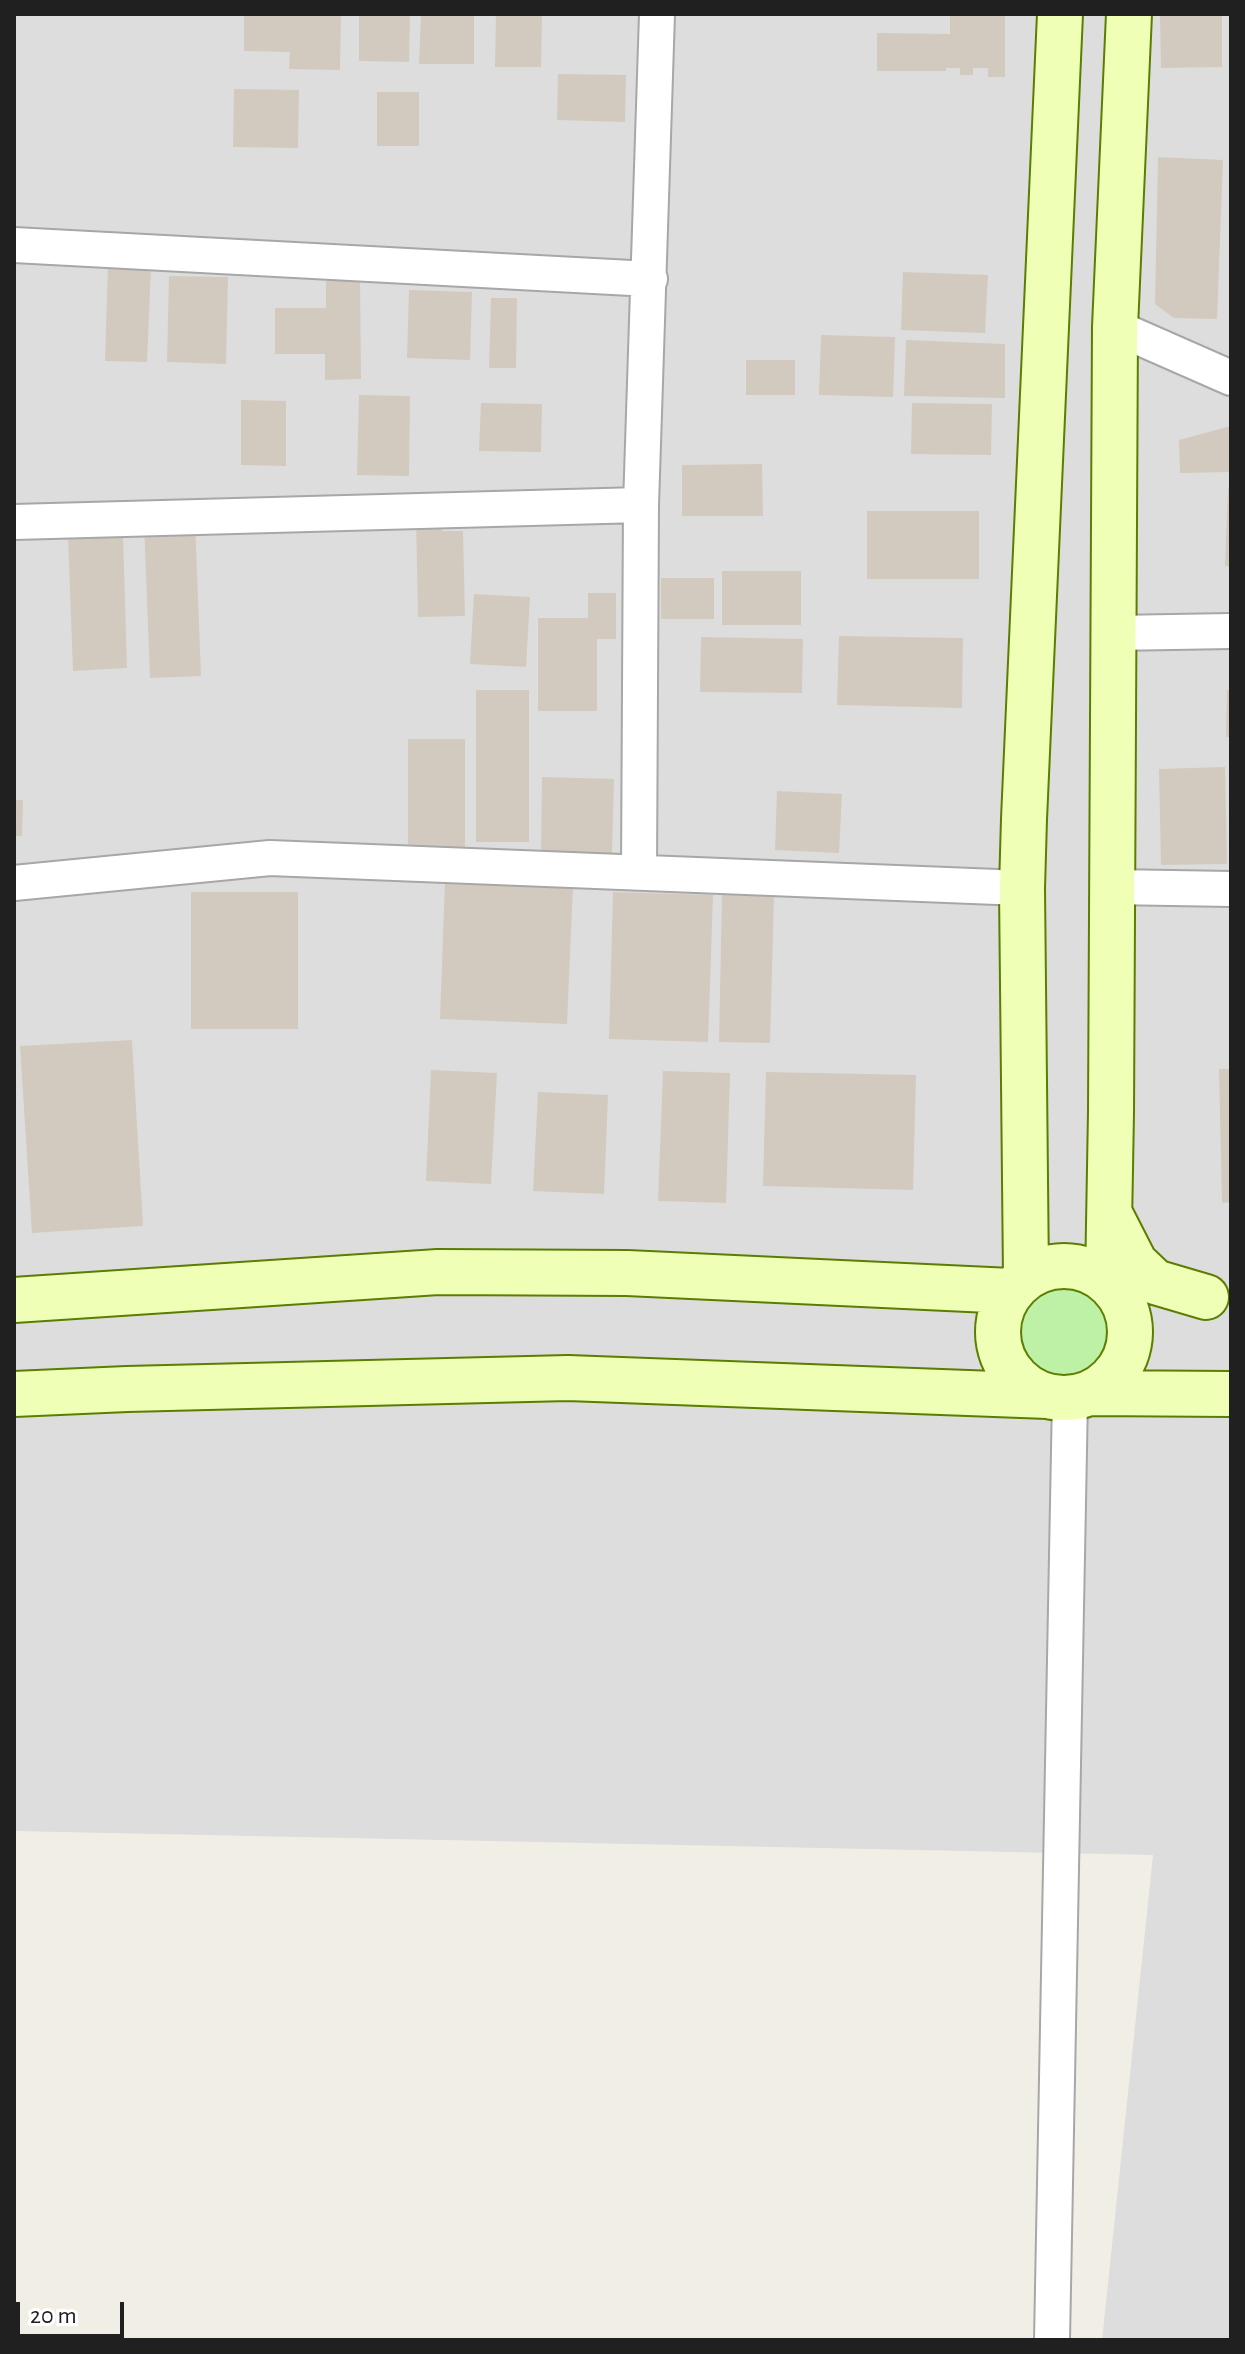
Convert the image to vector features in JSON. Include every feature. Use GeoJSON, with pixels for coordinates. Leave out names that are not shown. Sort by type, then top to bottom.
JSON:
{"type":"FeatureCollection","features":[{"type":"Feature","properties":{"kind":"main road"},"geometry":{"type":"LineString","coordinates":[[1018,1284],[1026,1206],[1022,888],[1060,14]]}},
{"type":"Feature","properties":{"kind":"main road"},"geometry":{"type":"LineString","coordinates":[[1129,14],[1115,327],[1109,1213],[1115,1290],[1129,1319],[1130,1341],[1123,1362],[1109,1380],[1070,1396],[1027,1388],[1011,1373],[1001,1354],[997,1332],[1000,1311],[1018,1284],[1046,1267],[1068,1265],[1089,1270],[1115,1290],[1218,1296]]}},
{"type":"Feature","properties":{"kind":"main road"},"geometry":{"type":"LineString","coordinates":[[946,1288],[993,1263],[1011,1247],[1026,1206]]}},
{"type":"Feature","properties":{"kind":"main road"},"geometry":{"type":"LineString","coordinates":[[1109,1213],[1135,1263],[1155,1282],[1218,1296]]}},
{"type":"Feature","properties":{"kind":"main road"},"geometry":{"type":"LineString","coordinates":[[14,1300],[438,1272],[627,1273],[946,1288],[1018,1284]]}},
{"type":"Feature","properties":{"kind":"main road"},"geometry":{"type":"LineString","coordinates":[[14,1394],[568,1378],[1070,1396],[1231,1394]]}},
{"type":"Feature","properties":{"kind":"street"},"geometry":{"type":"LineString","coordinates":[[639,872],[641,505],[657,14]]}},
{"type":"Feature","properties":{"kind":"street"},"geometry":{"type":"LineString","coordinates":[[14,245],[650,279]]}},
{"type":"Feature","properties":{"kind":"street"},"geometry":{"type":"LineString","coordinates":[[1115,327],[1231,378]]}},
{"type":"Feature","properties":{"kind":"street"},"geometry":{"type":"LineString","coordinates":[[14,522],[641,505]]}},
{"type":"Feature","properties":{"kind":"street"},"geometry":{"type":"LineString","coordinates":[[1114,633],[1231,631]]}},
{"type":"Feature","properties":{"kind":"street"},"geometry":{"type":"LineString","coordinates":[[14,883],[270,858],[1022,888]]}},
{"type":"Feature","properties":{"kind":"street"},"geometry":{"type":"LineString","coordinates":[[1112,887],[1231,889]]}},
{"type":"Feature","properties":{"kind":"street"},"geometry":{"type":"LineString","coordinates":[[1052,2340],[1070,1396]]}},
{"type":"Feature","properties":{"kind":"shaded area"},"geometry":{"type":"Polygon","coordinates":[[[14,14],[1231,14],[1231,2340],[1102,2340],[1153,1855],[14,1831],[14,14]]]}},
{"type":"Feature","properties":{"kind":"green space"},"geometry":{"type":"Polygon","coordinates":[[[1065,1288],[1083,1292],[1098,1302],[1108,1317],[1112,1335],[1108,1353],[1098,1368],[1083,1378],[1065,1382],[1047,1378],[1032,1368],[1022,1353],[1018,1335],[1022,1317],[1032,1302],[1047,1292],[1065,1288]]]}},
{"type":"Feature","properties":{"kind":"building"},"geometry":{"type":"Polygon","coordinates":[[[244,14],[341,14],[340,70],[289,69],[290,52],[244,51],[244,14]]]}},
{"type":"Feature","properties":{"kind":"building"},"geometry":{"type":"Polygon","coordinates":[[[359,14],[410,14],[409,62],[359,61],[359,14]]]}},
{"type":"Feature","properties":{"kind":"building"},"geometry":{"type":"Polygon","coordinates":[[[421,14],[474,14],[474,64],[419,64],[421,14]]]}},
{"type":"Feature","properties":{"kind":"building"},"geometry":{"type":"Polygon","coordinates":[[[496,14],[542,14],[541,67],[495,67],[496,14]]]}},
{"type":"Feature","properties":{"kind":"building"},"geometry":{"type":"Polygon","coordinates":[[[950,14],[1005,14],[1005,77],[988,77],[988,68],[973,68],[973,75],[960,75],[960,68],[946,68],[946,71],[877,71],[877,33],[950,34],[950,14]]]}},
{"type":"Feature","properties":{"kind":"building"},"geometry":{"type":"Polygon","coordinates":[[[1222,14],[1222,67],[1161,68],[1160,15],[1222,14]]]}},
{"type":"Feature","properties":{"kind":"building"},"geometry":{"type":"Polygon","coordinates":[[[558,74],[626,75],[625,122],[557,120],[558,74]]]}},
{"type":"Feature","properties":{"kind":"building"},"geometry":{"type":"Polygon","coordinates":[[[234,89],[299,90],[298,148],[233,147],[234,89]]]}},
{"type":"Feature","properties":{"kind":"building"},"geometry":{"type":"Polygon","coordinates":[[[377,92],[419,92],[419,146],[377,146],[377,92]]]}},
{"type":"Feature","properties":{"kind":"building"},"geometry":{"type":"Polygon","coordinates":[[[1158,157],[1223,160],[1217,319],[1174,318],[1155,304],[1158,157]]]}},
{"type":"Feature","properties":{"kind":"building"},"geometry":{"type":"Polygon","coordinates":[[[108,266],[151,267],[147,362],[105,361],[108,266]]]}},
{"type":"Feature","properties":{"kind":"building"},"geometry":{"type":"Polygon","coordinates":[[[903,272],[988,275],[985,333],[901,330],[903,272]]]}},
{"type":"Feature","properties":{"kind":"building"},"geometry":{"type":"Polygon","coordinates":[[[169,276],[228,277],[226,364],[167,362],[169,276]]]}},
{"type":"Feature","properties":{"kind":"building"},"geometry":{"type":"Polygon","coordinates":[[[360,280],[361,379],[325,380],[325,354],[275,354],[275,308],[326,308],[326,281],[360,280]]]}},
{"type":"Feature","properties":{"kind":"building"},"geometry":{"type":"Polygon","coordinates":[[[409,290],[472,292],[470,360],[407,358],[409,290]]]}},
{"type":"Feature","properties":{"kind":"building"},"geometry":{"type":"Polygon","coordinates":[[[491,298],[517,298],[516,368],[489,368],[491,298]]]}},
{"type":"Feature","properties":{"kind":"building"},"geometry":{"type":"Polygon","coordinates":[[[821,335],[895,337],[893,397],[819,395],[821,335]]]}},
{"type":"Feature","properties":{"kind":"building"},"geometry":{"type":"Polygon","coordinates":[[[906,340],[1005,344],[1005,398],[904,396],[906,340]]]}},
{"type":"Feature","properties":{"kind":"building"},"geometry":{"type":"Polygon","coordinates":[[[746,360],[795,360],[795,395],[746,395],[746,360]]]}},
{"type":"Feature","properties":{"kind":"building"},"geometry":{"type":"Polygon","coordinates":[[[359,395],[410,396],[409,476],[357,475],[359,395]]]}},
{"type":"Feature","properties":{"kind":"building"},"geometry":{"type":"Polygon","coordinates":[[[241,400],[286,401],[286,466],[241,465],[241,400]]]}},
{"type":"Feature","properties":{"kind":"building"},"geometry":{"type":"Polygon","coordinates":[[[481,403],[542,404],[541,452],[479,451],[481,403]]]}},
{"type":"Feature","properties":{"kind":"building"},"geometry":{"type":"Polygon","coordinates":[[[912,403],[992,404],[991,455],[911,454],[912,403]]]}},
{"type":"Feature","properties":{"kind":"building"},"geometry":{"type":"Polygon","coordinates":[[[1231,426],[1231,472],[1180,473],[1179,440],[1231,426]]]}},
{"type":"Feature","properties":{"kind":"building"},"geometry":{"type":"Polygon","coordinates":[[[762,464],[763,516],[682,516],[682,465],[762,464]]]}},
{"type":"Feature","properties":{"kind":"building"},"geometry":{"type":"Polygon","coordinates":[[[1228,488],[1231,488],[1231,567],[1225,566],[1228,488]]]}},
{"type":"Feature","properties":{"kind":"building"},"geometry":{"type":"Polygon","coordinates":[[[867,511],[979,511],[979,579],[867,579],[867,511]]]}},
{"type":"Feature","properties":{"kind":"building"},"geometry":{"type":"Polygon","coordinates":[[[416,516],[442,516],[442,531],[463,531],[465,616],[418,617],[416,516]]]}},
{"type":"Feature","properties":{"kind":"building"},"geometry":{"type":"Polygon","coordinates":[[[195,521],[201,676],[150,678],[144,522],[195,521]]]}},
{"type":"Feature","properties":{"kind":"building"},"geometry":{"type":"Polygon","coordinates":[[[123,535],[127,668],[73,671],[68,537],[123,535]]]}},
{"type":"Feature","properties":{"kind":"building"},"geometry":{"type":"Polygon","coordinates":[[[722,571],[801,571],[801,625],[722,625],[722,571]]]}},
{"type":"Feature","properties":{"kind":"building"},"geometry":{"type":"Polygon","coordinates":[[[661,578],[714,578],[714,619],[661,619],[661,578]]]}},
{"type":"Feature","properties":{"kind":"building"},"geometry":{"type":"Polygon","coordinates":[[[588,593],[616,593],[616,639],[597,639],[597,711],[538,711],[538,618],[588,618],[588,593]]]}},
{"type":"Feature","properties":{"kind":"building"},"geometry":{"type":"Polygon","coordinates":[[[474,594],[530,597],[526,667],[470,664],[474,594]]]}},
{"type":"Feature","properties":{"kind":"building"},"geometry":{"type":"Polygon","coordinates":[[[839,636],[963,638],[962,708],[837,705],[839,636]]]}},
{"type":"Feature","properties":{"kind":"building"},"geometry":{"type":"Polygon","coordinates":[[[701,637],[803,639],[802,693],[700,692],[701,637]]]}},
{"type":"Feature","properties":{"kind":"building"},"geometry":{"type":"Polygon","coordinates":[[[476,690],[529,690],[529,842],[476,842],[476,690]]]}},
{"type":"Feature","properties":{"kind":"building"},"geometry":{"type":"Polygon","coordinates":[[[1227,690],[1231,690],[1231,737],[1226,737],[1227,690]]]}},
{"type":"Feature","properties":{"kind":"building"},"geometry":{"type":"Polygon","coordinates":[[[408,739],[465,739],[465,849],[408,849],[408,739]]]}},
{"type":"Feature","properties":{"kind":"building"},"geometry":{"type":"Polygon","coordinates":[[[1225,767],[1227,864],[1161,865],[1159,769],[1225,767]]]}},
{"type":"Feature","properties":{"kind":"building"},"geometry":{"type":"Polygon","coordinates":[[[542,777],[614,779],[612,853],[541,851],[542,777]]]}},
{"type":"Feature","properties":{"kind":"building"},"geometry":{"type":"Polygon","coordinates":[[[777,791],[842,794],[839,853],[775,850],[777,791]]]}},
{"type":"Feature","properties":{"kind":"building"},"geometry":{"type":"Polygon","coordinates":[[[14,800],[23,800],[22,836],[14,836],[14,800]]]}},
{"type":"Feature","properties":{"kind":"building"},"geometry":{"type":"Polygon","coordinates":[[[445,881],[573,886],[567,1024],[440,1019],[445,881]]]}},
{"type":"Feature","properties":{"kind":"building"},"geometry":{"type":"Polygon","coordinates":[[[191,892],[298,892],[298,1029],[191,1029],[191,892]]]}},
{"type":"Feature","properties":{"kind":"building"},"geometry":{"type":"Polygon","coordinates":[[[613,892],[713,895],[708,1042],[609,1039],[613,892]]]}},
{"type":"Feature","properties":{"kind":"building"},"geometry":{"type":"Polygon","coordinates":[[[722,894],[774,895],[770,1043],[719,1042],[722,894]]]}},
{"type":"Feature","properties":{"kind":"building"},"geometry":{"type":"Polygon","coordinates":[[[132,1040],[143,1226],[32,1233],[20,1046],[132,1040]]]}},
{"type":"Feature","properties":{"kind":"building"},"geometry":{"type":"Polygon","coordinates":[[[1219,1069],[1231,1069],[1231,1202],[1222,1203],[1219,1069]]]}},
{"type":"Feature","properties":{"kind":"building"},"geometry":{"type":"Polygon","coordinates":[[[431,1070],[497,1073],[491,1184],[426,1181],[431,1070]]]}},
{"type":"Feature","properties":{"kind":"building"},"geometry":{"type":"Polygon","coordinates":[[[663,1071],[730,1073],[726,1203],[658,1201],[663,1071]]]}},
{"type":"Feature","properties":{"kind":"building"},"geometry":{"type":"Polygon","coordinates":[[[766,1072],[916,1075],[913,1190],[763,1186],[766,1072]]]}},
{"type":"Feature","properties":{"kind":"building"},"geometry":{"type":"Polygon","coordinates":[[[538,1092],[608,1095],[604,1194],[533,1191],[538,1092]]]}}]}
